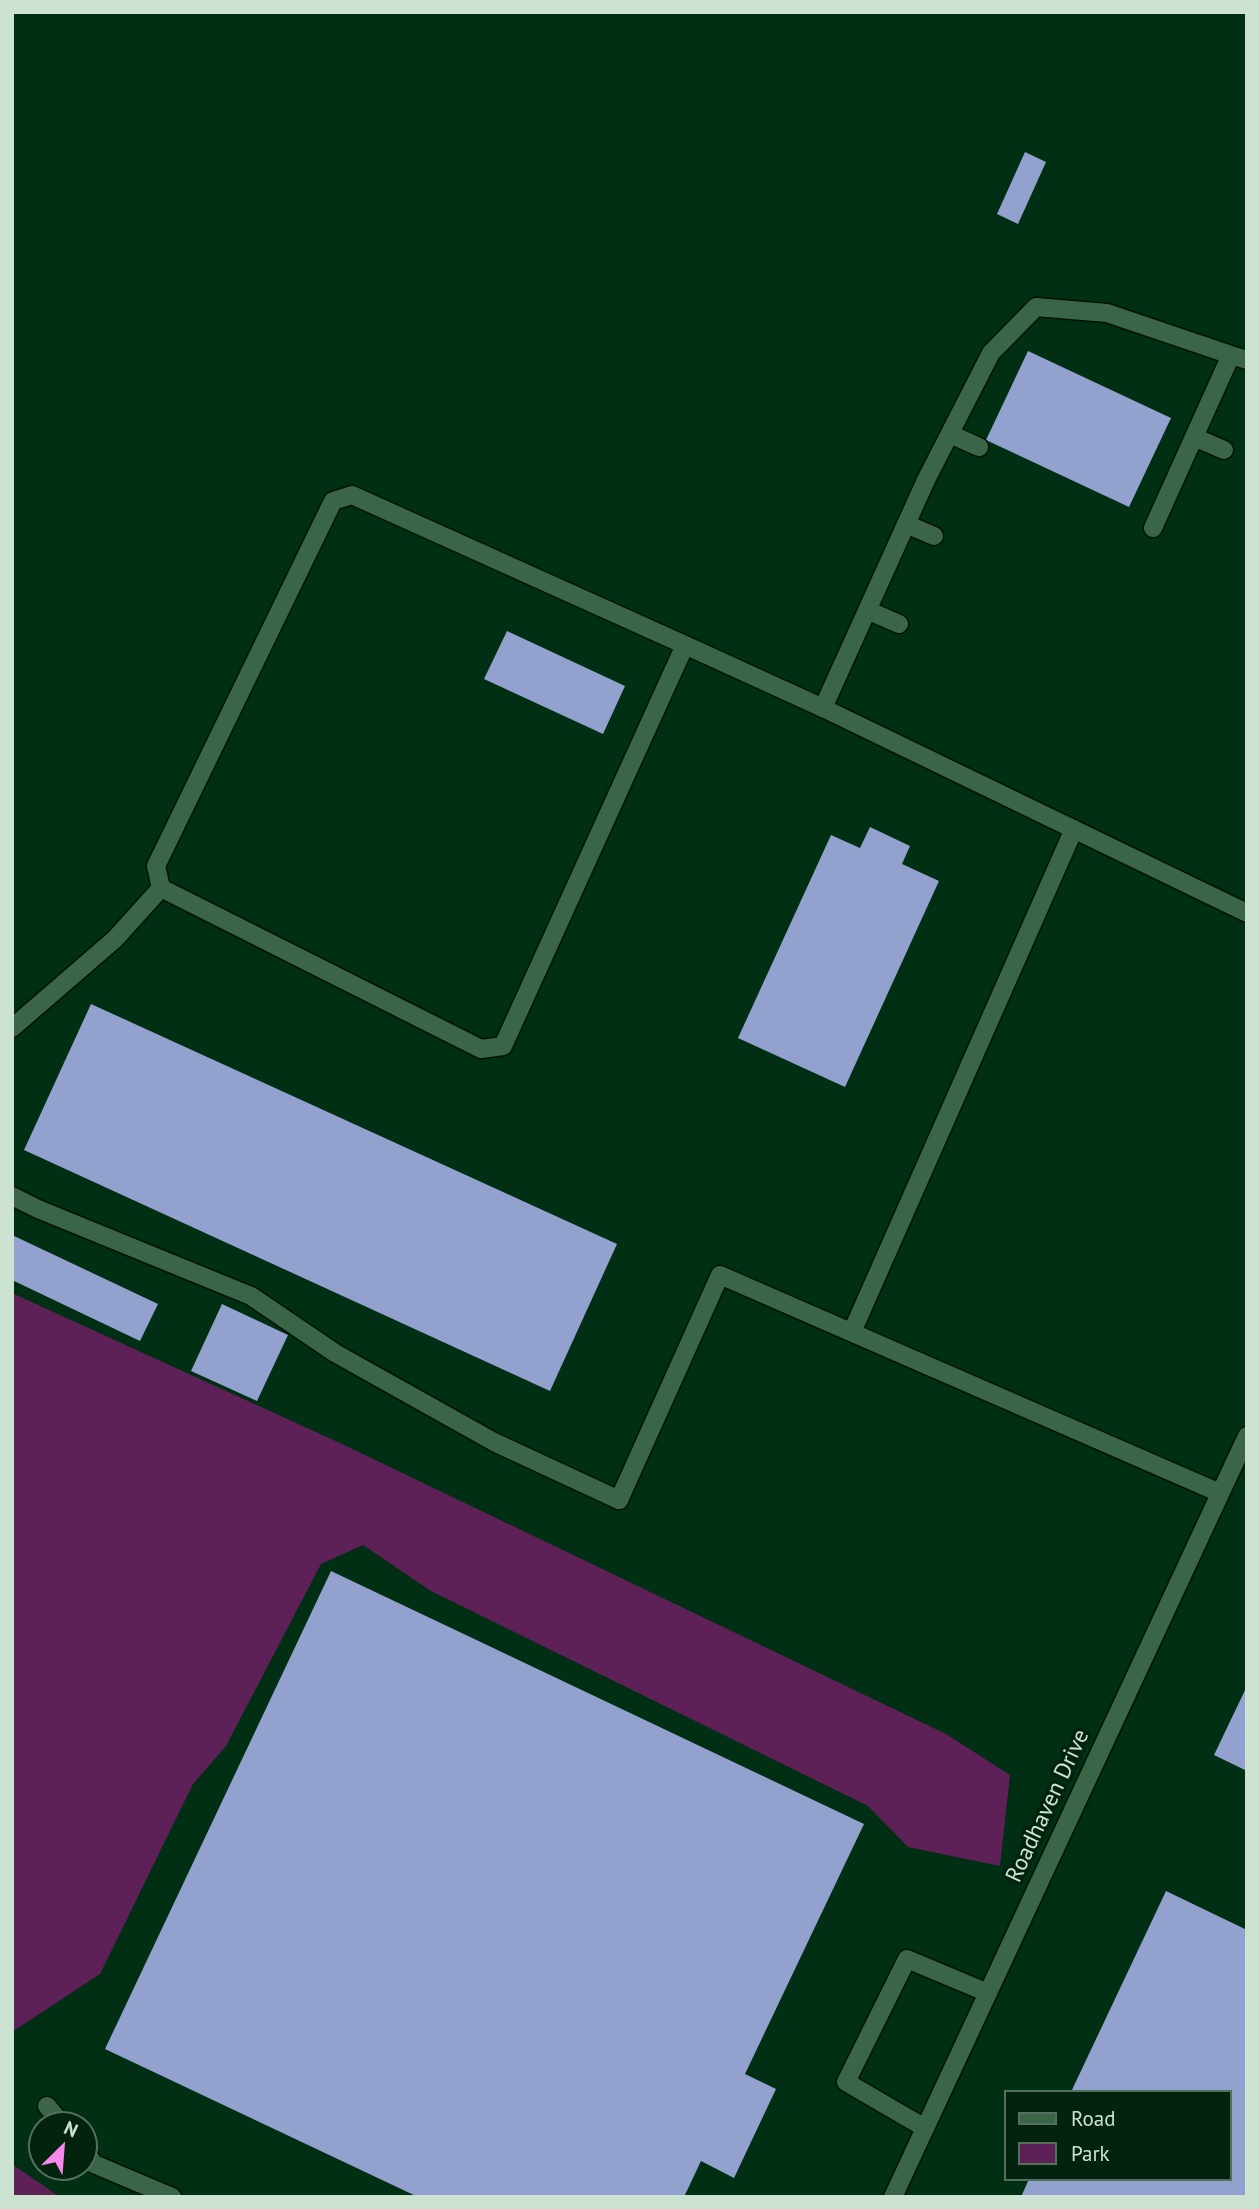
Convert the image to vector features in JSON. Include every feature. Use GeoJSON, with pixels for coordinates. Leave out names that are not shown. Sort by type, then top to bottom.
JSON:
{"type":"FeatureCollection","features":[{"type":"Feature","properties":{"kind":"street"},"geometry":{"type":"LineString","coordinates":[[823,708],[906,524],[991,353],[1036,307],[1108,313],[1239,358],[1194,437],[1153,528]]}},
{"type":"Feature","properties":{"kind":"street"},"geometry":{"type":"LineString","coordinates":[[950,434],[979,447]]}},
{"type":"Feature","properties":{"kind":"street"},"geometry":{"type":"LineString","coordinates":[[1194,437],[1224,450]]}},
{"type":"Feature","properties":{"kind":"street"},"geometry":{"type":"LineString","coordinates":[[161,888],[156,866],[333,502],[352,495],[823,708],[1247,913]]}},
{"type":"Feature","properties":{"kind":"street"},"geometry":{"type":"LineString","coordinates":[[906,524],[933,536]]}},
{"type":"Feature","properties":{"kind":"street"},"geometry":{"type":"LineString","coordinates":[[867,610],[899,624]]}},
{"type":"Feature","properties":{"kind":"street"},"geometry":{"type":"LineString","coordinates":[[161,888],[481,1049],[503,1046],[685,645]]}},
{"type":"Feature","properties":{"kind":"street"},"geometry":{"type":"LineString","coordinates":[[852,1332],[1074,829]]}},
{"type":"Feature","properties":{"kind":"street"},"geometry":{"type":"LineString","coordinates":[[12,1028],[115,939],[161,888]]}},
{"type":"Feature","properties":{"kind":"street"},"geometry":{"type":"LineString","coordinates":[[12,1196],[251,1296],[335,1353],[483,1436],[619,1500],[720,1275],[1220,1493]]}},
{"type":"Feature","properties":{"kind":"street","name":"Roadhaven Drive"},"geometry":{"type":"LineString","coordinates":[[893,2197],[1247,1436]]}},
{"type":"Feature","properties":{"kind":"street"},"geometry":{"type":"LineString","coordinates":[[925,2128],[846,2082],[907,1959],[988,1993]]}},
{"type":"Feature","properties":{"kind":"street"},"geometry":{"type":"LineString","coordinates":[[47,2106],[51,2111]]}},
{"type":"Feature","properties":{"kind":"street"},"geometry":{"type":"LineString","coordinates":[[98,2166],[172,2197]]}},
{"type":"Feature","properties":{"kind":"green space"},"geometry":{"type":"Polygon","coordinates":[[[12,1293],[342,1444],[946,1734],[1010,1775],[1000,1866],[908,1847],[868,1806],[431,1591],[363,1545],[321,1564],[226,1746],[193,1784],[100,1974],[12,2032],[12,1293]]]}},
{"type":"Feature","properties":{"kind":"green space"},"geometry":{"type":"Polygon","coordinates":[[[12,2164],[28,2175],[28,2181],[37,2181],[60,2197],[12,2197],[12,2164]]]}},
{"type":"Feature","properties":{"kind":"building"},"geometry":{"type":"Polygon","coordinates":[[[1025,152],[1046,162],[1018,224],[997,214],[1025,152]]]}},
{"type":"Feature","properties":{"kind":"building"},"geometry":{"type":"Polygon","coordinates":[[[1028,351],[1171,418],[1129,507],[986,440],[1028,351]]]}},
{"type":"Feature","properties":{"kind":"building"},"geometry":{"type":"Polygon","coordinates":[[[507,631],[625,686],[603,734],[484,679],[507,631]]]}},
{"type":"Feature","properties":{"kind":"building"},"geometry":{"type":"Polygon","coordinates":[[[870,827],[910,846],[902,864],[939,881],[845,1087],[738,1038],[831,835],[860,848],[870,827]]]}},
{"type":"Feature","properties":{"kind":"building"},"geometry":{"type":"Polygon","coordinates":[[[91,1004],[617,1244],[550,1391],[24,1150],[91,1004]]]}},
{"type":"Feature","properties":{"kind":"building"},"geometry":{"type":"Polygon","coordinates":[[[12,1235],[158,1304],[140,1341],[12,1280],[12,1235]]]}},
{"type":"Feature","properties":{"kind":"building"},"geometry":{"type":"Polygon","coordinates":[[[222,1304],[288,1335],[257,1401],[191,1371],[222,1304]]]}},
{"type":"Feature","properties":{"kind":"building"},"geometry":{"type":"Polygon","coordinates":[[[331,1571],[864,1824],[745,2074],[776,2089],[734,2178],[701,2161],[684,2197],[418,2197],[105,2049],[331,1571]]]}},
{"type":"Feature","properties":{"kind":"building"},"geometry":{"type":"Polygon","coordinates":[[[1247,1686],[1247,1771],[1214,1755],[1247,1686]]]}},
{"type":"Feature","properties":{"kind":"building"},"geometry":{"type":"Polygon","coordinates":[[[1166,1891],[1247,1930],[1247,2197],[1021,2197],[1028,2181],[1231,2181],[1231,2090],[1072,2090],[1166,1891]]]}}]}
